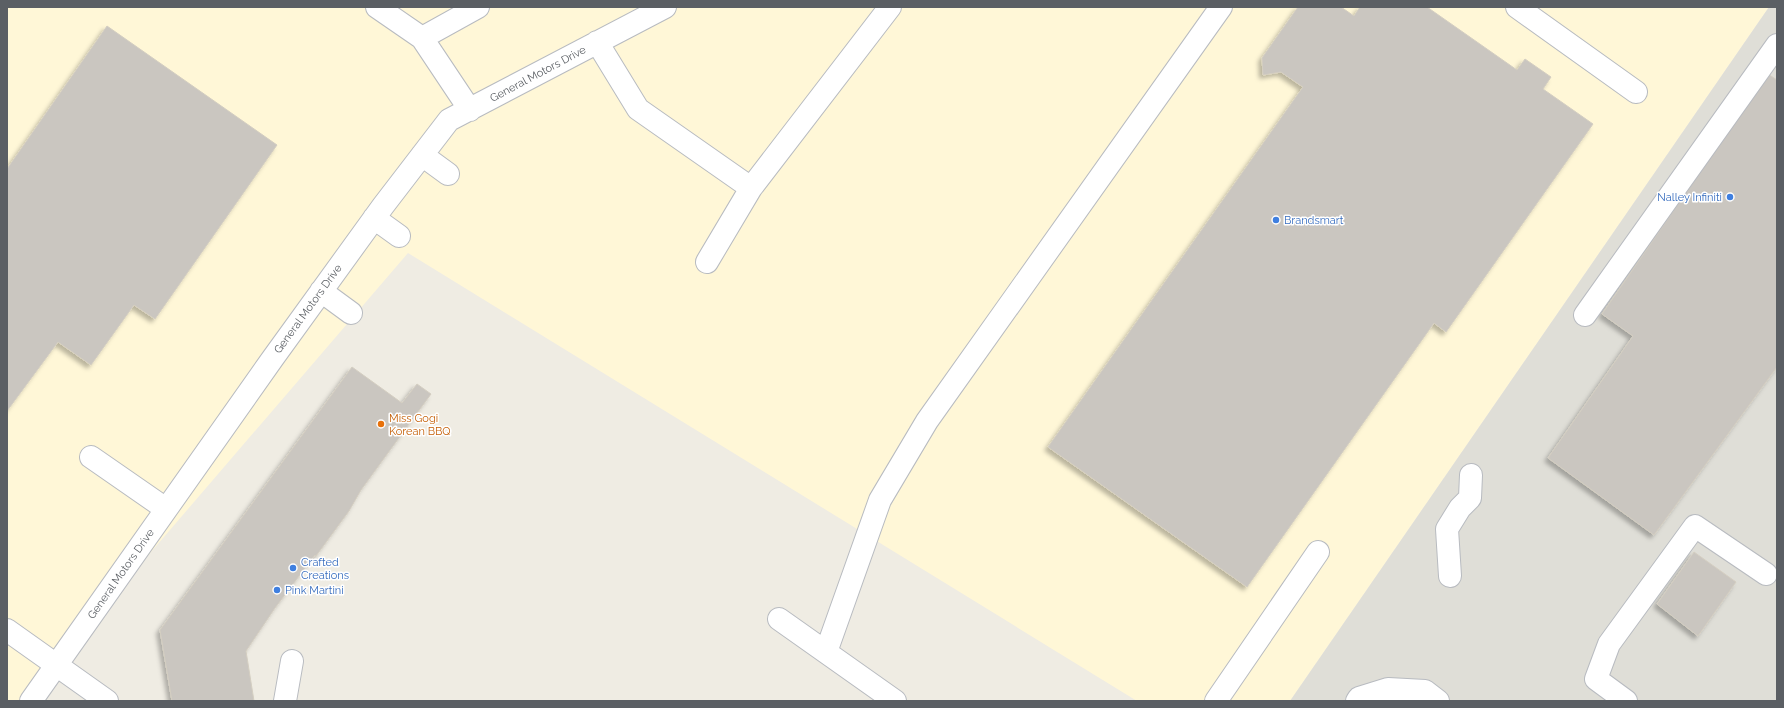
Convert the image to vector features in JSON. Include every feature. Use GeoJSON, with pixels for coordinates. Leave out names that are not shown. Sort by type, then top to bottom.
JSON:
{"type":"FeatureCollection","features":[{"type":"Feature","properties":{"kind":"street"},"geometry":{"type":"LineString","coordinates":[[378,7],[422,38],[470,110]]}},
{"type":"Feature","properties":{"kind":"street"},"geometry":{"type":"LineString","coordinates":[[422,38],[478,7]]}},
{"type":"Feature","properties":{"kind":"street","name":"General Motors Drive"},"geometry":{"type":"LineString","coordinates":[[31,701],[374,218],[449,120],[665,7]]}},
{"type":"Feature","properties":{"kind":"street"},"geometry":{"type":"LineString","coordinates":[[707,262],[751,188],[890,7]]}},
{"type":"Feature","properties":{"kind":"street"},"geometry":{"type":"LineString","coordinates":[[826,652],[880,500],[927,421],[1221,7]]}},
{"type":"Feature","properties":{"kind":"street"},"geometry":{"type":"LineString","coordinates":[[1517,7],[1636,92]]}},
{"type":"Feature","properties":{"kind":"street"},"geometry":{"type":"LineString","coordinates":[[597,42],[638,110],[751,188]]}},
{"type":"Feature","properties":{"kind":"street"},"geometry":{"type":"LineString","coordinates":[[1585,315],[1777,45]]}},
{"type":"Feature","properties":{"kind":"street"},"geometry":{"type":"LineString","coordinates":[[422,155],[448,174]]}},
{"type":"Feature","properties":{"kind":"street"},"geometry":{"type":"LineString","coordinates":[[374,218],[399,236]]}},
{"type":"Feature","properties":{"kind":"street"},"geometry":{"type":"LineString","coordinates":[[321,292],[351,313]]}},
{"type":"Feature","properties":{"kind":"street"},"geometry":{"type":"LineString","coordinates":[[91,457],[166,509]]}},
{"type":"Feature","properties":{"kind":"street"},"geometry":{"type":"LineString","coordinates":[[1450,576],[1447,530],[1460,508],[1470,498],[1471,475]]}},
{"type":"Feature","properties":{"kind":"street"},"geometry":{"type":"LineString","coordinates":[[1626,701],[1596,679],[1609,644],[1695,526],[1766,574]]}},
{"type":"Feature","properties":{"kind":"street"},"geometry":{"type":"LineString","coordinates":[[1216,701],[1318,552]]}},
{"type":"Feature","properties":{"kind":"street"},"geometry":{"type":"LineString","coordinates":[[780,619],[895,701]]}},
{"type":"Feature","properties":{"kind":"street"},"geometry":{"type":"LineString","coordinates":[[7,630],[107,701]]}},
{"type":"Feature","properties":{"kind":"street"},"geometry":{"type":"LineString","coordinates":[[285,701],[292,661]]}},
{"type":"Feature","properties":{"kind":"street"},"geometry":{"type":"LineString","coordinates":[[1357,701],[1359,698],[1388,689],[1425,691],[1438,701]]}},
{"type":"Feature","properties":{"kind":"shaded area"},"geometry":{"type":"Polygon","coordinates":[[[7,7],[1769,7],[1290,701],[1137,701],[408,253],[23,701],[7,701],[7,7]]]}},
{"type":"Feature","properties":{"kind":"shaded area"},"geometry":{"type":"Polygon","coordinates":[[[1769,7],[1777,7],[1777,701],[1290,701],[1769,7]]]}},
{"type":"Feature","properties":{"kind":"building"},"geometry":{"type":"Polygon","coordinates":[[[1298,7],[1341,7],[1354,16],[1360,7],[1427,7],[1517,70],[1525,59],[1551,77],[1543,89],[1593,124],[1446,332],[1434,323],[1247,587],[1048,447],[1303,87],[1281,72],[1263,75],[1262,58],[1298,7]]]}},
{"type":"Feature","properties":{"kind":"building"},"geometry":{"type":"Polygon","coordinates":[[[107,26],[277,145],[155,319],[134,305],[91,365],[58,342],[7,411],[7,169],[107,26]]]}},
{"type":"Feature","properties":{"kind":"building","name":"Nalley Infiniti"},"geometry":{"type":"Polygon","coordinates":[[[1768,74],[1777,80],[1777,367],[1654,535],[1548,458],[1633,336],[1602,314],[1768,74]]]}},
{"type":"Feature","properties":{"kind":"building"},"geometry":{"type":"Polygon","coordinates":[[[352,367],[402,403],[417,384],[431,394],[361,490],[349,511],[275,608],[246,651],[254,701],[172,701],[160,630],[352,367]]]}},
{"type":"Feature","properties":{"kind":"building"},"geometry":{"type":"Polygon","coordinates":[[[1694,552],[1736,582],[1698,636],[1657,604],[1694,552]]]}},
{"type":"Feature","properties":{"kind":"place","name":"Nalley Infiniti"},"geometry":{"type":"Point","coordinates":[1730,197]}},
{"type":"Feature","properties":{"kind":"place","name":"Brandsmart"},"geometry":{"type":"Point","coordinates":[1276,220]}},
{"type":"Feature","properties":{"kind":"place","name":"Miss Gogi Korean BBQ"},"geometry":{"type":"Point","coordinates":[381,424]}},
{"type":"Feature","properties":{"kind":"place","name":"Crafted Creations"},"geometry":{"type":"Point","coordinates":[293,568]}},
{"type":"Feature","properties":{"kind":"place","name":"Pink Martini"},"geometry":{"type":"Point","coordinates":[277,590]}}]}
